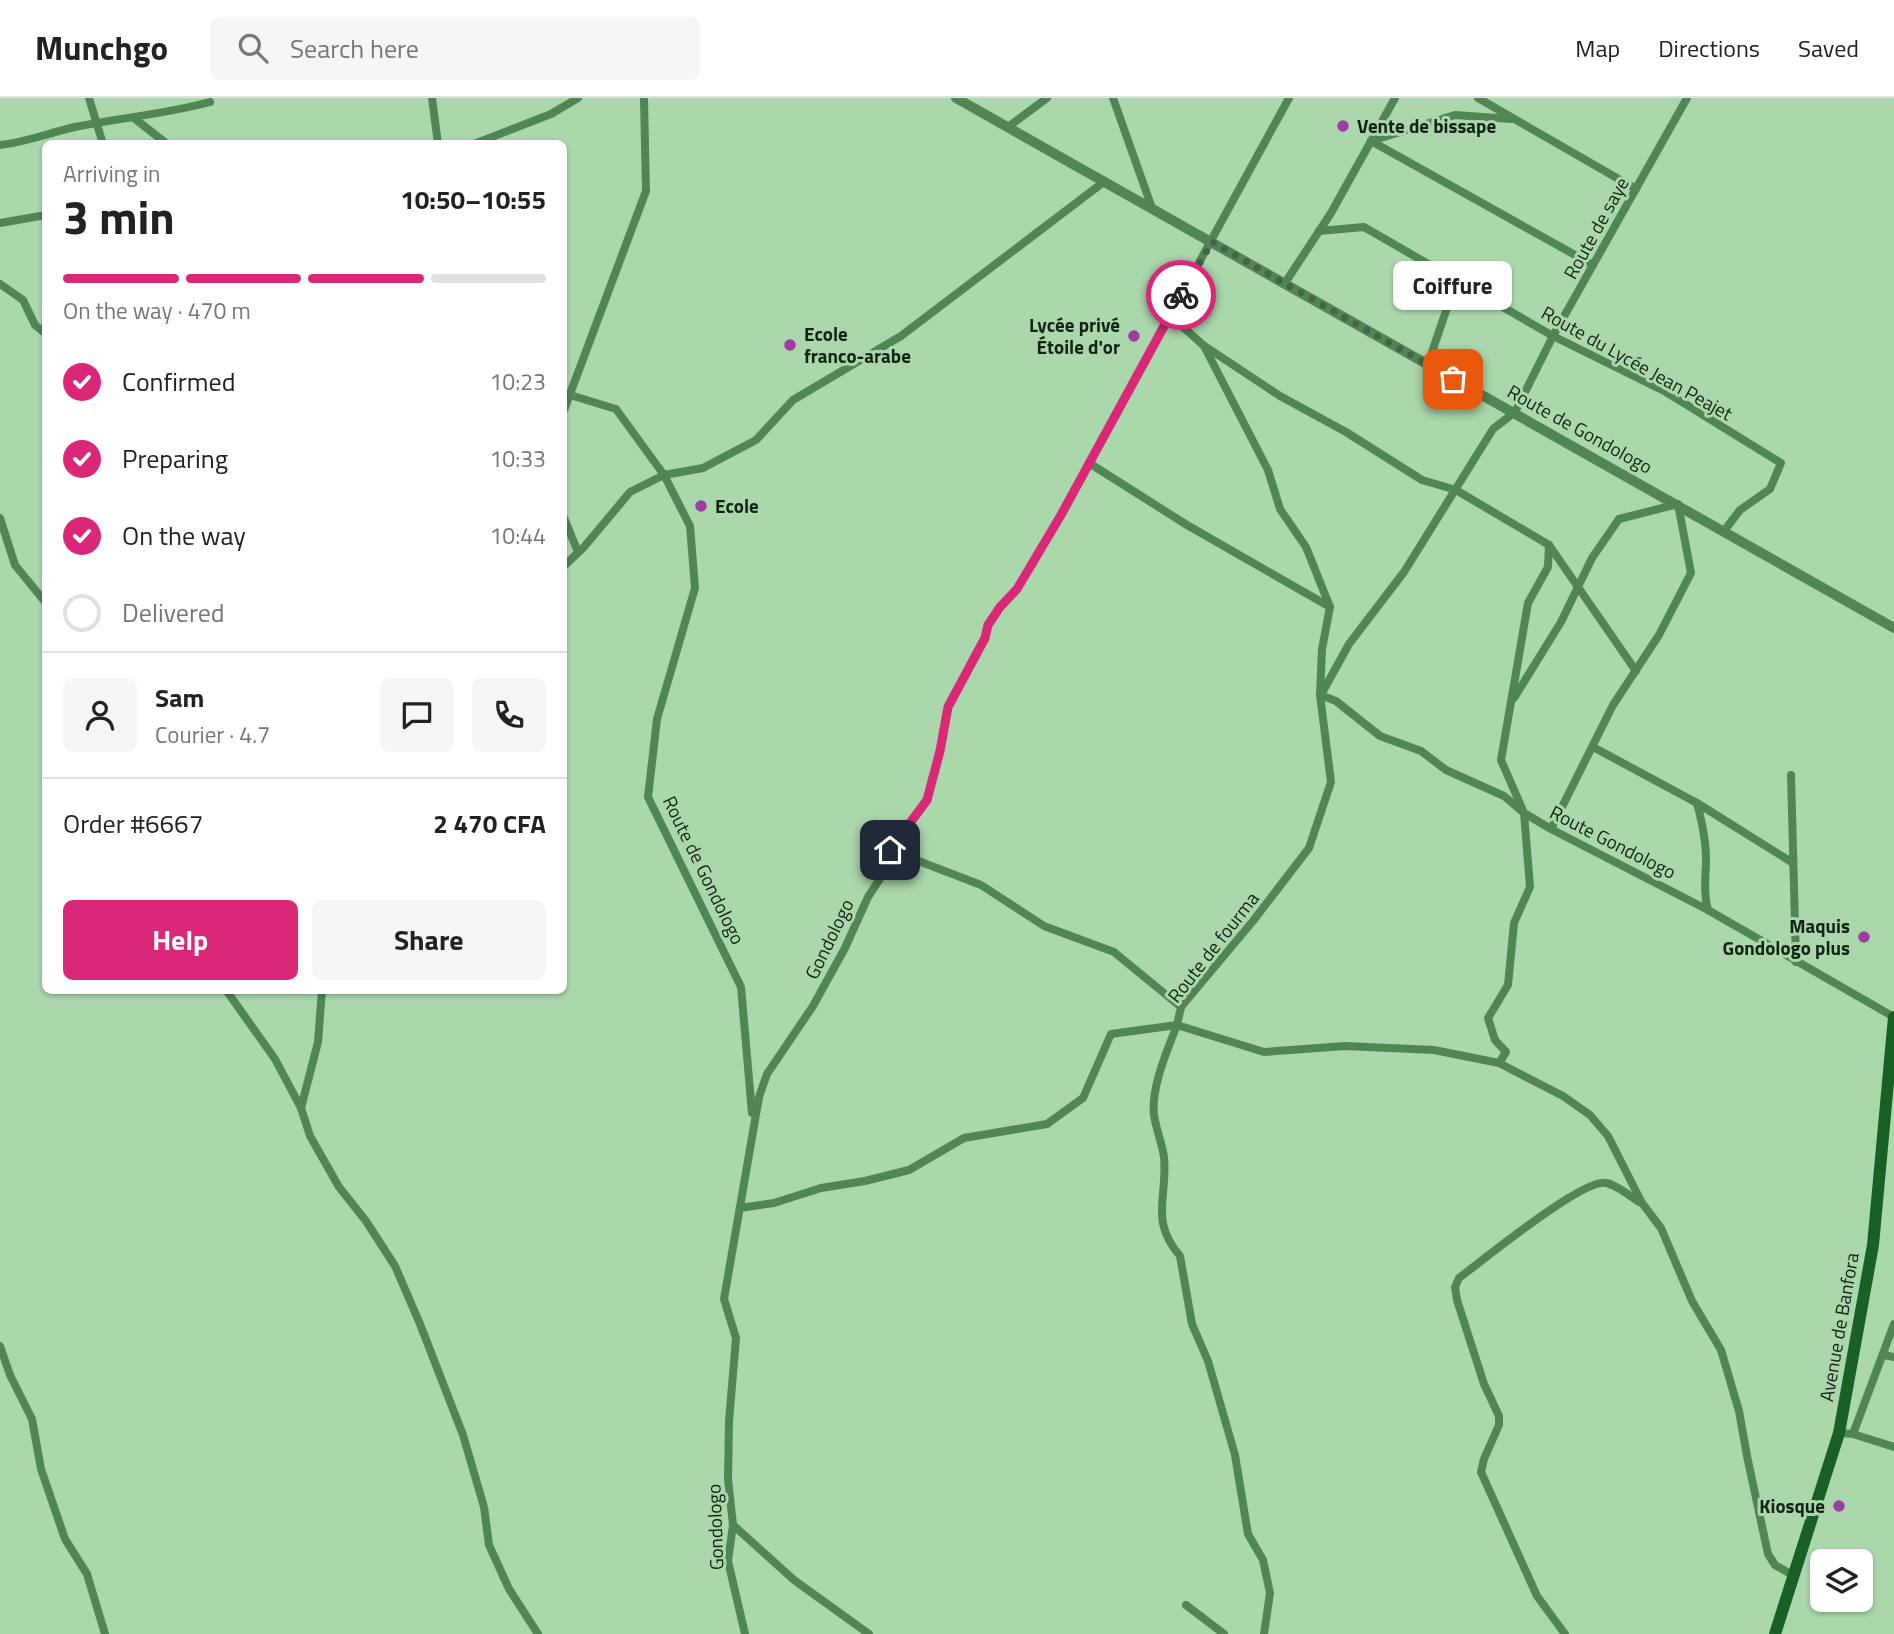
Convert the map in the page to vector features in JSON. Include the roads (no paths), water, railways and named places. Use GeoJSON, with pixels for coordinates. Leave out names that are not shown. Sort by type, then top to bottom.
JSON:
{"type":"FeatureCollection","features":[{"type":"Feature","properties":{"kind":"main road","name":"Avenue de Banfora"},"geometry":{"type":"LineString","coordinates":[[1775,1634],[1839,1433],[1873,1245],[1894,1017]]}},
{"type":"Feature","properties":{"kind":"street"},"geometry":{"type":"LineString","coordinates":[[89,98],[102,140]]}},
{"type":"Feature","properties":{"kind":"street"},"geometry":{"type":"LineString","coordinates":[[432,98],[438,140]]}},
{"type":"Feature","properties":{"kind":"street"},"geometry":{"type":"LineString","coordinates":[[484,140],[551,114],[578,98]]}},
{"type":"Feature","properties":{"kind":"street"},"geometry":{"type":"LineString","coordinates":[[567,402],[646,191],[644,98]]}},
{"type":"Feature","properties":{"kind":"street","name":"Route de Gondologo"},"geometry":{"type":"LineString","coordinates":[[956,98],[1894,628]]}},
{"type":"Feature","properties":{"kind":"street"},"geometry":{"type":"LineString","coordinates":[[1009,127],[1047,98]]}},
{"type":"Feature","properties":{"kind":"street"},"geometry":{"type":"LineString","coordinates":[[1113,98],[1152,208]]}},
{"type":"Feature","properties":{"kind":"street","name":"Gondologo"},"geometry":{"type":"LineString","coordinates":[[745,1634],[728,1561],[733,1525],[728,1479],[729,1421],[736,1338],[724,1299],[753,1124],[767,1074],[813,1006],[845,948],[868,897],[885,871],[890,850],[927,800],[948,707],[985,638],[988,625],[1017,589],[1089,464],[1289,98]]}},
{"type":"Feature","properties":{"kind":"street"},"geometry":{"type":"LineString","coordinates":[[1285,283],[1320,231],[1395,98]]}},
{"type":"Feature","properties":{"kind":"street"},"geometry":{"type":"LineString","coordinates":[[1478,98],[1636,189]]}},
{"type":"Feature","properties":{"kind":"street","name":"Route de saye"},"geometry":{"type":"LineString","coordinates":[[1515,412],[1553,336],[1687,98]]}},
{"type":"Feature","properties":{"kind":"street"},"geometry":{"type":"LineString","coordinates":[[0,145],[96,124],[170,113],[210,102]]}},
{"type":"Feature","properties":{"kind":"street"},"geometry":{"type":"LineString","coordinates":[[1371,141],[1455,115],[1515,119]]}},
{"type":"Feature","properties":{"kind":"street"},"geometry":{"type":"LineString","coordinates":[[134,118],[162,140]]}},
{"type":"Feature","properties":{"kind":"street"},"geometry":{"type":"LineString","coordinates":[[1371,141],[1593,265]]}},
{"type":"Feature","properties":{"kind":"street"},"geometry":{"type":"LineString","coordinates":[[567,563],[630,492],[664,475],[703,468],[756,440],[793,400],[901,336],[1105,181]]}},
{"type":"Feature","properties":{"kind":"street"},"geometry":{"type":"LineString","coordinates":[[0,223],[42,216]]}},
{"type":"Feature","properties":{"kind":"street","name":"Route du Lycée Jean Peajet"},"geometry":{"type":"LineString","coordinates":[[1320,231],[1364,227],[1553,336],[1666,392],[1781,463],[1770,489],[1741,510],[1724,531]]}},
{"type":"Feature","properties":{"kind":"street"},"geometry":{"type":"LineString","coordinates":[[1433,368],[1432,352],[1454,278]]}},
{"type":"Feature","properties":{"kind":"street"},"geometry":{"type":"LineString","coordinates":[[0,284],[23,300],[35,325],[42,331]]}},
{"type":"Feature","properties":{"kind":"street"},"geometry":{"type":"LineString","coordinates":[[1170,314],[1203,345],[1280,396],[1346,432],[1422,480],[1457,489],[1549,545],[1636,671]]}},
{"type":"Feature","properties":{"kind":"street"},"geometry":{"type":"LineString","coordinates":[[1203,345],[1268,470],[1280,509],[1307,547],[1331,607]]}},
{"type":"Feature","properties":{"kind":"street","name":"Route de Gondologo"},"geometry":{"type":"LineString","coordinates":[[570,395],[616,409],[664,475],[690,526],[695,588],[657,719],[648,797],[741,987],[753,1124]]}},
{"type":"Feature","properties":{"kind":"street"},"geometry":{"type":"LineString","coordinates":[[1320,695],[1349,644],[1404,572],[1493,429],[1515,412]]}},
{"type":"Feature","properties":{"kind":"street"},"geometry":{"type":"LineString","coordinates":[[1089,464],[1187,525],[1331,607]]}},
{"type":"Feature","properties":{"kind":"street"},"geometry":{"type":"LineString","coordinates":[[1511,703],[1561,622],[1592,558],[1619,520],[1678,505],[1691,573],[1659,635],[1613,705],[1550,829]]}},
{"type":"Feature","properties":{"kind":"street"},"geometry":{"type":"LineString","coordinates":[[0,518],[16,565],[42,598]]}},
{"type":"Feature","properties":{"kind":"street"},"geometry":{"type":"LineString","coordinates":[[567,525],[578,552]]}},
{"type":"Feature","properties":{"kind":"street"},"geometry":{"type":"LineString","coordinates":[[1499,1063],[1506,1052],[1495,1041],[1488,1018],[1507,985],[1514,923],[1530,887],[1524,813],[1501,760],[1528,603],[1548,567],[1549,545]]}},
{"type":"Feature","properties":{"kind":"street","name":"Route de fourma"},"geometry":{"type":"LineString","coordinates":[[740,1208],[774,1203],[821,1188],[909,1170],[964,1138],[1047,1124],[1083,1098],[1111,1034],[1177,1025],[1181,1007],[1253,921],[1309,848],[1331,782],[1320,695],[1322,649],[1331,607]]}},
{"type":"Feature","properties":{"kind":"street","name":"Route Gondologo"},"geometry":{"type":"LineString","coordinates":[[1320,695],[1336,701],[1380,736],[1421,751],[1455,775],[1504,796],[1524,813],[1550,829],[1709,910],[1894,1017]]}},
{"type":"Feature","properties":{"kind":"street"},"geometry":{"type":"LineString","coordinates":[[1592,747],[1697,803],[1793,863]]}},
{"type":"Feature","properties":{"kind":"street"},"geometry":{"type":"LineString","coordinates":[[1791,775],[1796,962]]}},
{"type":"Feature","properties":{"kind":"street"},"geometry":{"type":"LineString","coordinates":[[1697,803],[1703,827],[1706,859],[1704,894],[1709,910]]}},
{"type":"Feature","properties":{"kind":"street"},"geometry":{"type":"LineString","coordinates":[[890,850],[981,886],[1044,926],[1114,952],[1181,1007]]}},
{"type":"Feature","properties":{"kind":"street"},"geometry":{"type":"LineString","coordinates":[[229,994],[275,1059],[301,1108],[310,1136],[332,1176],[395,1266],[463,1435],[484,1507],[489,1545],[509,1589],[538,1634]]}},
{"type":"Feature","properties":{"kind":"street"},"geometry":{"type":"LineString","coordinates":[[301,1108],[318,1042],[322,994]]}},
{"type":"Feature","properties":{"kind":"street"},"geometry":{"type":"LineString","coordinates":[[1264,1634],[1270,1593],[1263,1560],[1248,1534],[1235,1455],[1208,1361],[1192,1324],[1180,1256],[1164,1229],[1160,1211],[1164,1157],[1154,1112],[1161,1070],[1177,1025],[1264,1052],[1345,1046],[1434,1049],[1499,1063],[1563,1096],[1590,1115],[1608,1136],[1642,1203],[1661,1228],[1692,1301],[1720,1350],[1740,1411],[1746,1456],[1768,1554],[1775,1565],[1794,1576]]}},
{"type":"Feature","properties":{"kind":"street"},"geometry":{"type":"LineString","coordinates":[[1564,1634],[1537,1596],[1481,1472],[1481,1465],[1499,1425],[1499,1416],[1484,1384],[1455,1287],[1460,1278],[1555,1207],[1584,1189],[1606,1183],[1642,1203]]}},
{"type":"Feature","properties":{"kind":"street"},"geometry":{"type":"LineString","coordinates":[[1853,1434],[1894,1324]]}},
{"type":"Feature","properties":{"kind":"street"},"geometry":{"type":"LineString","coordinates":[[0,1346],[10,1375],[32,1419],[41,1469],[65,1539],[87,1574],[105,1634]]}},
{"type":"Feature","properties":{"kind":"street"},"geometry":{"type":"LineString","coordinates":[[1884,1355],[1894,1357]]}},
{"type":"Feature","properties":{"kind":"street"},"geometry":{"type":"LineString","coordinates":[[1839,1433],[1853,1434],[1894,1447]]}},
{"type":"Feature","properties":{"kind":"street"},"geometry":{"type":"LineString","coordinates":[[733,1525],[794,1580],[869,1634]]}},
{"type":"Feature","properties":{"kind":"street"},"geometry":{"type":"LineString","coordinates":[[1186,1605],[1224,1634]]}},
{"type":"Feature","properties":{"kind":"place","name":"Vente de bissape"},"geometry":{"type":"Point","coordinates":[1343,126]}},
{"type":"Feature","properties":{"kind":"place","name":"Lycée privé Étoile d'or"},"geometry":{"type":"Point","coordinates":[1134,336]}},
{"type":"Feature","properties":{"kind":"place","name":"Ecole franco-arabe"},"geometry":{"type":"Point","coordinates":[790,345]}},
{"type":"Feature","properties":{"kind":"place","name":"Coiffure"},"geometry":{"type":"Point","coordinates":[1453,379]}},
{"type":"Feature","properties":{"kind":"place","name":"Ecole"},"geometry":{"type":"Point","coordinates":[701,506]}},
{"type":"Feature","properties":{"kind":"place","name":"Maquis Gondologo plus"},"geometry":{"type":"Point","coordinates":[1864,937]}},
{"type":"Feature","properties":{"kind":"place","name":"Kiosque"},"geometry":{"type":"Point","coordinates":[1839,1506]}}]}
